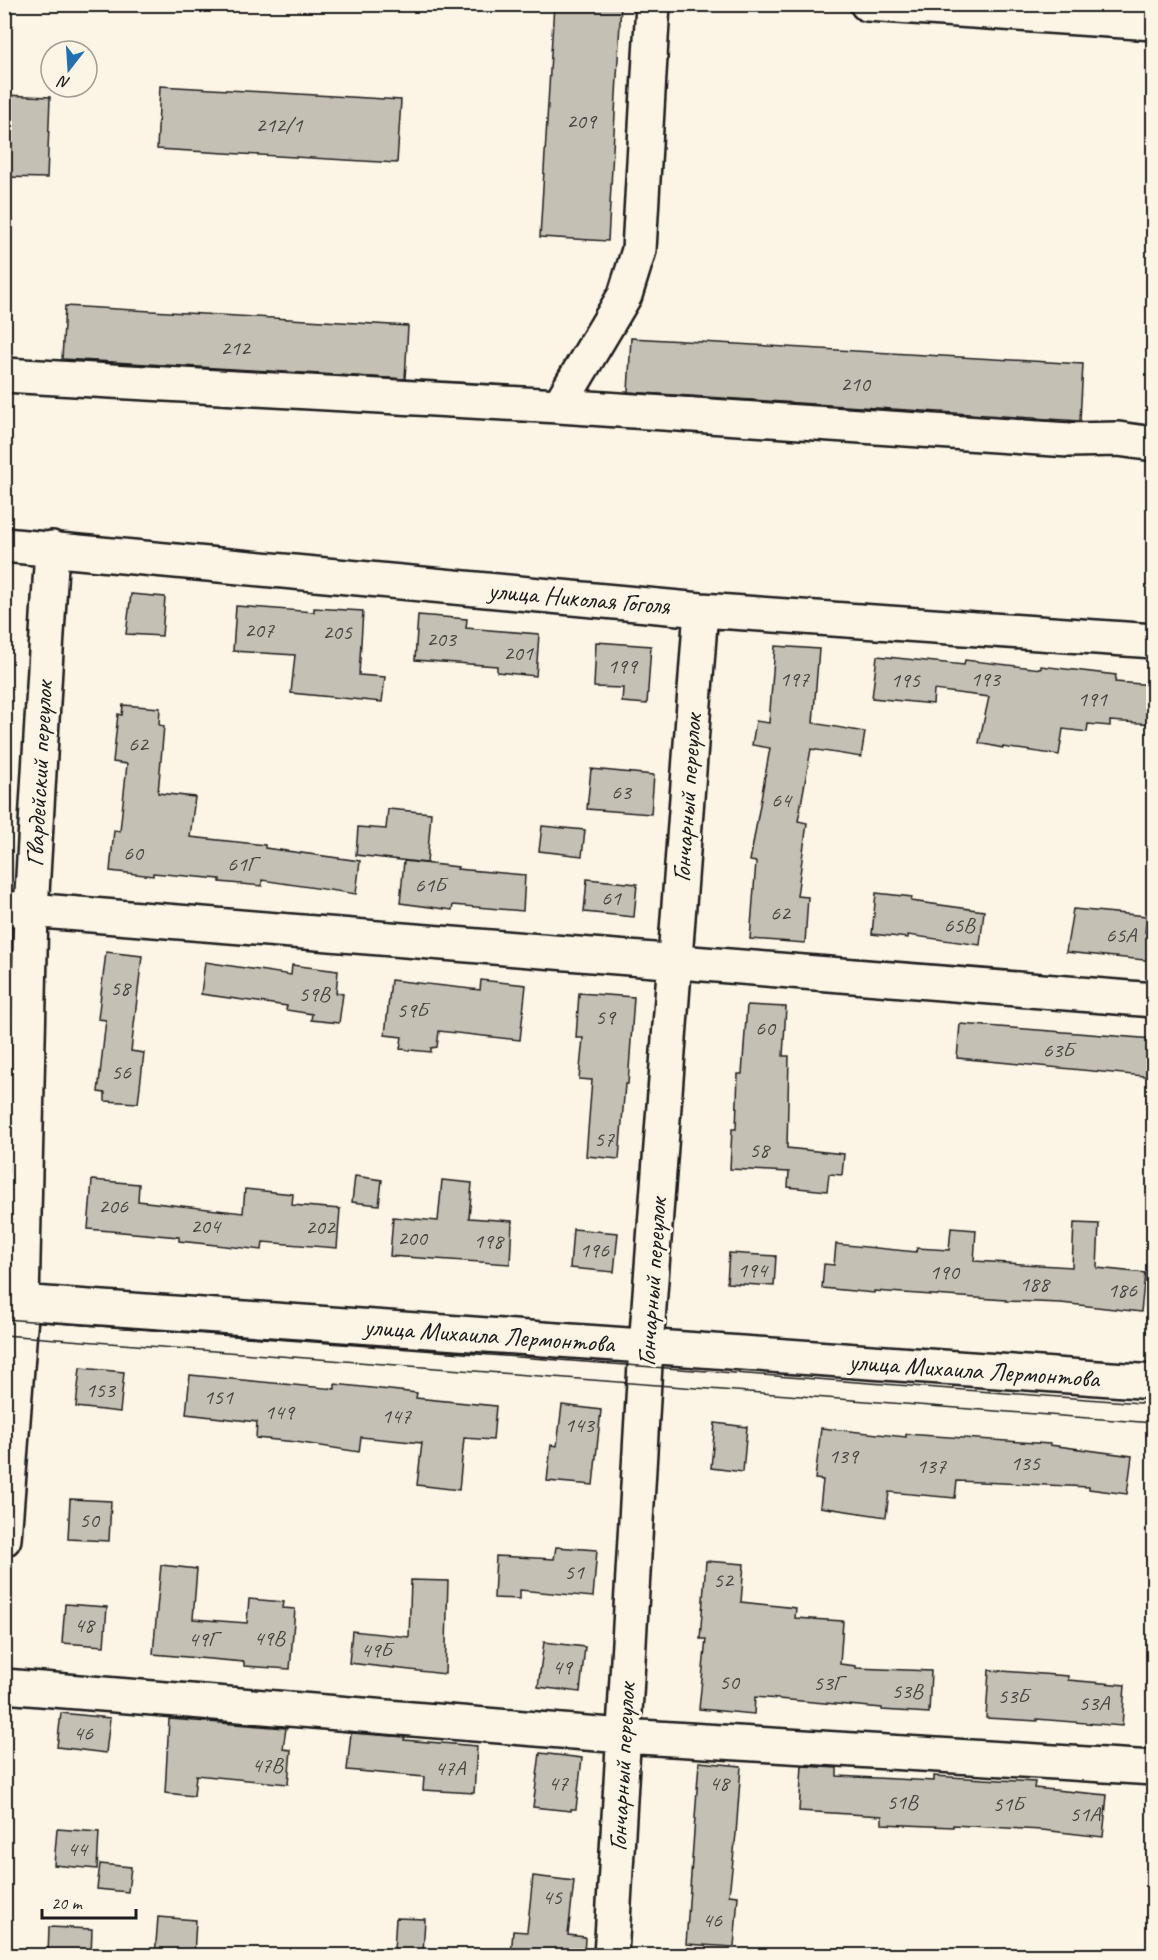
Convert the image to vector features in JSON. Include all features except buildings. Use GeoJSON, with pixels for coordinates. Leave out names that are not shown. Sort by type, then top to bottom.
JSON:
{"type":"FeatureCollection","features":[{"type":"Feature","properties":{"kind":"street"},"geometry":{"type":"LineString","coordinates":[[559,406],[625,295],[639,250],[653,4]]}},
{"type":"Feature","properties":{"kind":"street"},"geometry":{"type":"LineString","coordinates":[[867,4],[1154,23]]}},
{"type":"Feature","properties":{"kind":"street"},"geometry":{"type":"LineString","coordinates":[[4,375],[559,406],[1070,440],[1118,439],[1154,444]]}},
{"type":"Feature","properties":{"kind":"street","name":"улица Николая Гоголя"},"geometry":{"type":"LineString","coordinates":[[4,545],[701,610],[1154,641]]}},
{"type":"Feature","properties":{"kind":"street","name":"Гвардейский переулок"},"geometry":{"type":"LineString","coordinates":[[4,1539],[13,1301],[18,909],[52,548]]}},
{"type":"Feature","properties":{"kind":"street","name":"Гончарный переулок"},"geometry":{"type":"LineString","coordinates":[[611,1956],[646,1347],[701,610]]}},
{"type":"Feature","properties":{"kind":"street"},"geometry":{"type":"LineString","coordinates":[[18,909],[1154,1000]]}},
{"type":"Feature","properties":{"kind":"street","name":"улица Михаила Лермонтова"},"geometry":{"type":"LineString","coordinates":[[13,1301],[1154,1382]]}},
{"type":"Feature","properties":{"kind":"street"},"geometry":{"type":"LineString","coordinates":[[4,1686],[623,1736],[1154,1768]]}},
{"type":"Feature","properties":{"kind":"tram line"},"geometry":{"type":"LineString","coordinates":[[4,1319],[1154,1404]]}},
{"type":"Feature","properties":{"kind":"tram line"},"geometry":{"type":"LineString","coordinates":[[4,1335],[1154,1423]]}}]}
